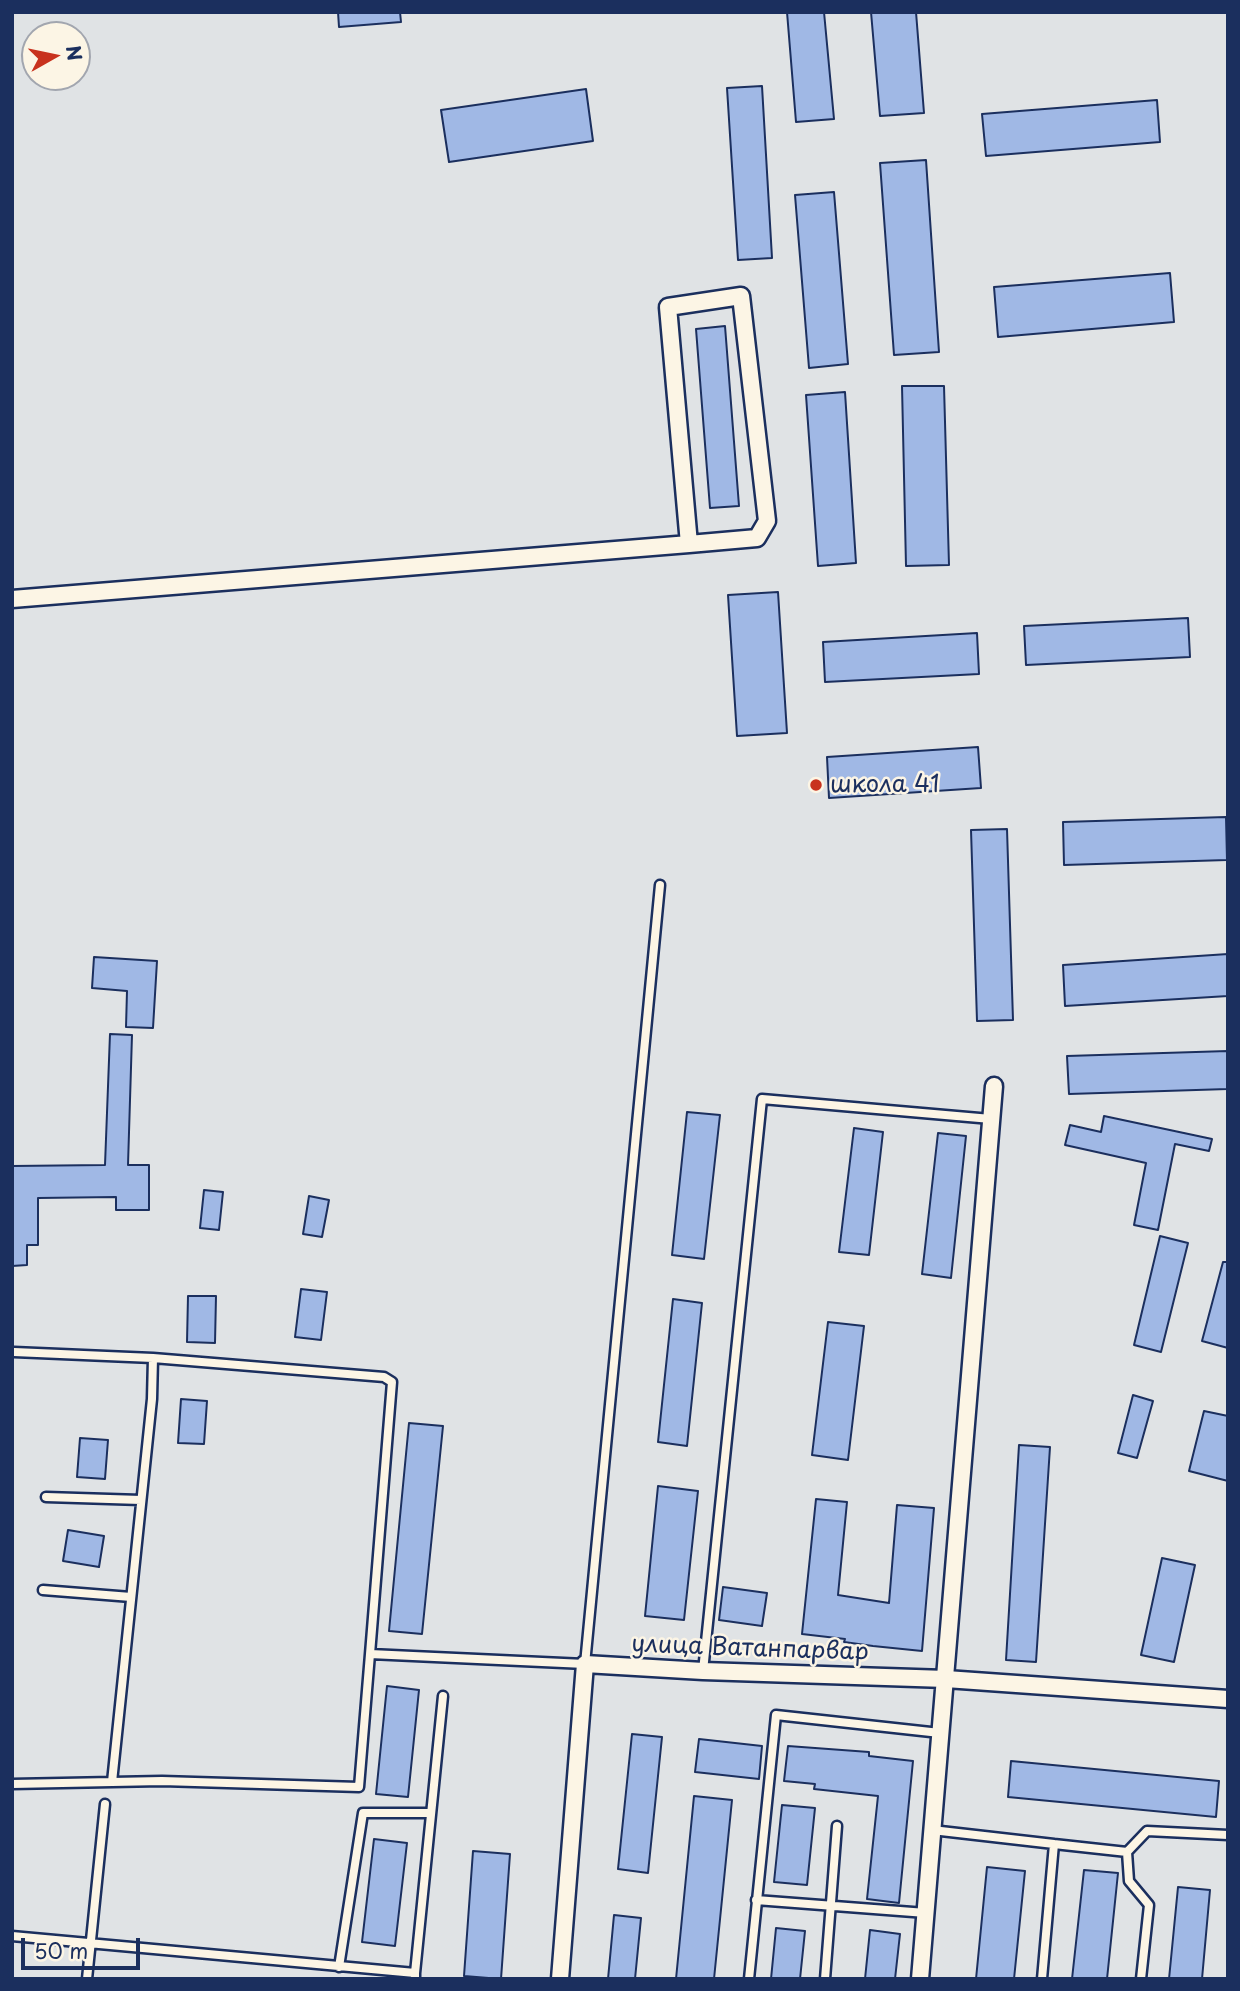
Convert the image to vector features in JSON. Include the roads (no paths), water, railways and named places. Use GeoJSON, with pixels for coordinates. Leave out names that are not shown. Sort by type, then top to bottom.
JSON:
{"type":"FeatureCollection","features":[{"type":"Feature","properties":{"kind":"street"},"geometry":{"type":"LineString","coordinates":[[12,599],[689,544],[757,538],[767,521],[741,296],[668,307],[689,544]]}},
{"type":"Feature","properties":{"kind":"street"},"geometry":{"type":"LineString","coordinates":[[920,1979],[994,1086]]}},
{"type":"Feature","properties":{"kind":"street"},"geometry":{"type":"LineString","coordinates":[[560,1979],[585,1664]]}},
{"type":"Feature","properties":{"kind":"street","name":"улица Ватанпарвар"},"geometry":{"type":"LineString","coordinates":[[585,1664],[946,1679],[1228,1699]]}},
{"type":"Feature","properties":{"kind":"lane"},"geometry":{"type":"LineString","coordinates":[[370,1654],[585,1664],[660,885]]}},
{"type":"Feature","properties":{"kind":"lane"},"geometry":{"type":"LineString","coordinates":[[703,1671],[762,1099],[991,1119]]}},
{"type":"Feature","properties":{"kind":"lane"},"geometry":{"type":"LineString","coordinates":[[12,1784],[162,1781],[359,1787],[392,1382],[384,1377],[153,1358],[14,1352]]}},
{"type":"Feature","properties":{"kind":"lane"},"geometry":{"type":"LineString","coordinates":[[112,1782],[152,1399],[153,1358]]}},
{"type":"Feature","properties":{"kind":"lane"},"geometry":{"type":"LineString","coordinates":[[46,1497],[141,1500]]}},
{"type":"Feature","properties":{"kind":"lane"},"geometry":{"type":"LineString","coordinates":[[43,1590],[131,1597]]}},
{"type":"Feature","properties":{"kind":"lane"},"geometry":{"type":"LineString","coordinates":[[12,1936],[415,1976],[443,1696]]}},
{"type":"Feature","properties":{"kind":"lane"},"geometry":{"type":"LineString","coordinates":[[749,1979],[776,1715],[940,1733]]}},
{"type":"Feature","properties":{"kind":"lane"},"geometry":{"type":"LineString","coordinates":[[88,1979],[105,1804]]}},
{"type":"Feature","properties":{"kind":"lane"},"geometry":{"type":"LineString","coordinates":[[339,1967],[363,1813],[431,1813]]}},
{"type":"Feature","properties":{"kind":"lane"},"geometry":{"type":"LineString","coordinates":[[825,1979],[837,1826]]}},
{"type":"Feature","properties":{"kind":"lane"},"geometry":{"type":"LineString","coordinates":[[932,1829],[1127,1852]]}},
{"type":"Feature","properties":{"kind":"lane"},"geometry":{"type":"LineString","coordinates":[[1141,1979],[1149,1905],[1129,1881],[1127,1852],[1147,1832],[1179,1831],[1228,1835]]}},
{"type":"Feature","properties":{"kind":"lane"},"geometry":{"type":"LineString","coordinates":[[1042,1979],[1054,1844]]}},
{"type":"Feature","properties":{"kind":"lane"},"geometry":{"type":"LineString","coordinates":[[756,1900],[926,1913]]}},
{"type":"Feature","properties":{"kind":"place","name":"школа 41"},"geometry":{"type":"Point","coordinates":[816,785]}}]}
